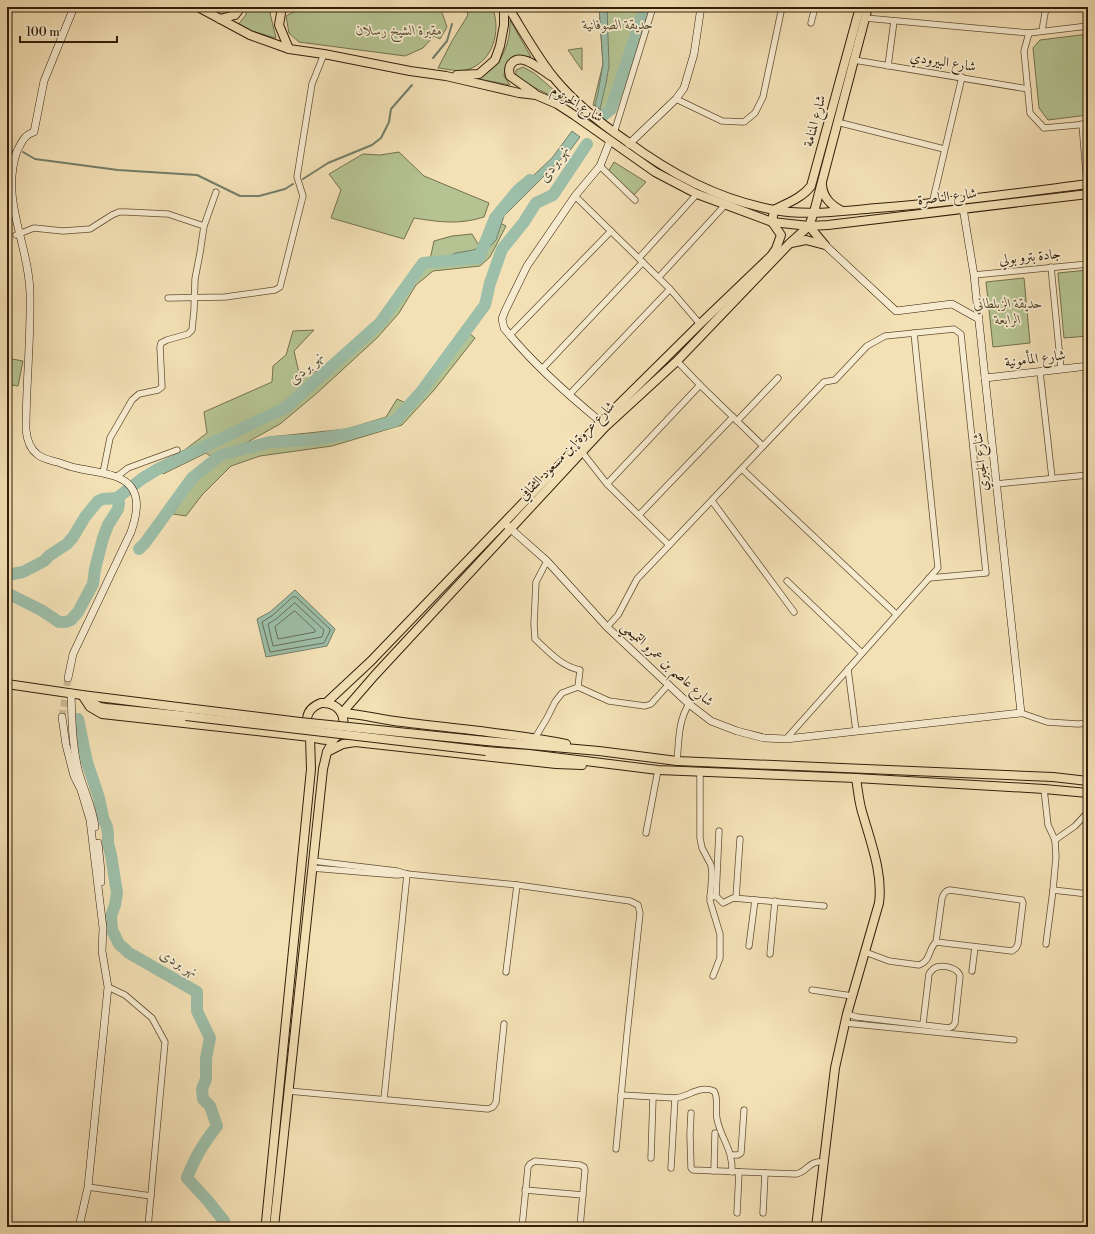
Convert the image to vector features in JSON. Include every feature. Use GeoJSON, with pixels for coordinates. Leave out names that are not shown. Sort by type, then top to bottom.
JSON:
{"type":"FeatureCollection","features":[{"type":"Feature","properties":{"kind":"main road","name":"شارع الخرتوم"},"geometry":{"type":"LineString","coordinates":[[198,7],[250,35],[289,49],[324,54],[410,72],[446,76],[519,93],[536,95],[557,104],[612,137],[655,172],[697,194],[772,222],[809,226]]}},
{"type":"Feature","properties":{"kind":"main road"},"geometry":{"type":"LineString","coordinates":[[220,19],[235,15],[241,7]]}},
{"type":"Feature","properties":{"kind":"main road"},"geometry":{"type":"LineString","coordinates":[[282,7],[279,25],[289,49]]}},
{"type":"Feature","properties":{"kind":"main road"},"geometry":{"type":"LineString","coordinates":[[446,76],[479,74],[495,60],[500,46],[504,26],[504,7]]}},
{"type":"Feature","properties":{"kind":"main road"},"geometry":{"type":"LineString","coordinates":[[508,7],[531,45],[555,79],[612,137]]}},
{"type":"Feature","properties":{"kind":"main road","name":"شارع المنامة"},"geometry":{"type":"LineString","coordinates":[[811,186],[860,7]]}},
{"type":"Feature","properties":{"kind":"main road","name":"شارع المنامة"},"geometry":{"type":"LineString","coordinates":[[814,212],[868,7]]}},
{"type":"Feature","properties":{"kind":"main road"},"geometry":{"type":"LineString","coordinates":[[536,95],[510,76],[510,66],[514,61],[520,59],[526,60],[555,79]]}},
{"type":"Feature","properties":{"kind":"main road","name":"شارع الناصرة"},"geometry":{"type":"LineString","coordinates":[[612,137],[630,144],[662,166],[701,187],[728,198],[774,210],[794,212],[842,211],[932,204],[1088,184]]}},
{"type":"Feature","properties":{"kind":"main road"},"geometry":{"type":"LineString","coordinates":[[811,186],[810,192],[812,194],[817,194],[820,188]]}},
{"type":"Feature","properties":{"kind":"main road"},"geometry":{"type":"LineString","coordinates":[[772,222],[774,210],[799,198],[806,193],[811,186]]}},
{"type":"Feature","properties":{"kind":"main road"},"geometry":{"type":"LineString","coordinates":[[820,188],[827,200],[842,211]]}},
{"type":"Feature","properties":{"kind":"main road","name":"شارع الناصرة"},"geometry":{"type":"LineString","coordinates":[[809,226],[1088,194]]}},
{"type":"Feature","properties":{"kind":"main road","name":"شارع عروة إبن مسعود الثقافي"},"geometry":{"type":"LineString","coordinates":[[342,713],[375,675],[605,427],[677,361],[790,243],[809,226],[814,212]]}},
{"type":"Feature","properties":{"kind":"main road","name":"شارع عروة إبن مسعود الثقافي"},"geometry":{"type":"LineString","coordinates":[[326,703],[371,661],[601,422],[771,256],[776,250],[781,235],[772,222]]}},
{"type":"Feature","properties":{"kind":"main road"},"geometry":{"type":"LineString","coordinates":[[809,226],[825,245]]}},
{"type":"Feature","properties":{"kind":"main road"},"geometry":{"type":"LineString","coordinates":[[790,243],[806,240],[825,245]]}},
{"type":"Feature","properties":{"kind":"main road"},"geometry":{"type":"LineString","coordinates":[[7,684],[82,695],[93,704],[107,708],[186,712],[300,722],[599,751],[677,761],[1053,777],[1088,781]]}},
{"type":"Feature","properties":{"kind":"main road"},"geometry":{"type":"LineString","coordinates":[[82,695],[90,707],[102,714],[310,737],[325,740],[336,737]]}},
{"type":"Feature","properties":{"kind":"main road"},"geometry":{"type":"LineString","coordinates":[[355,698],[358,708],[367,716]]}},
{"type":"Feature","properties":{"kind":"main road"},"geometry":{"type":"LineString","coordinates":[[265,1225],[310,769],[310,737],[307,724],[308,715],[313,708],[321,703],[326,703],[335,706],[342,713],[344,721],[339,734],[327,752],[323,769],[274,1227]]}},
{"type":"Feature","properties":{"kind":"main road"},"geometry":{"type":"LineString","coordinates":[[186,712],[486,751],[619,764],[658,770],[856,778],[1088,793]]}},
{"type":"Feature","properties":{"kind":"main road"},"geometry":{"type":"LineString","coordinates":[[342,713],[399,722],[535,738],[599,751]]}},
{"type":"Feature","properties":{"kind":"main road"},"geometry":{"type":"LineString","coordinates":[[327,752],[343,744],[355,742],[556,764],[619,764]]}},
{"type":"Feature","properties":{"kind":"main road"},"geometry":{"type":"LineString","coordinates":[[816,1227],[832,1089],[845,1022],[879,904],[880,892],[872,845],[862,814],[856,778]]}},
{"type":"Feature","properties":{"kind":"street"},"geometry":{"type":"LineString","coordinates":[[68,678],[73,654],[133,526],[137,501],[133,490],[118,477],[44,459],[37,454],[27,441],[26,416],[30,362],[30,293],[26,266],[9,207],[8,195],[10,159],[27,134],[34,132],[44,81],[74,7]]}},
{"type":"Feature","properties":{"kind":"street"},"geometry":{"type":"LineString","coordinates":[[601,422],[569,395],[542,369],[510,335],[504,328],[503,324],[505,311],[527,266],[575,196],[600,166],[612,137],[653,7]]}},
{"type":"Feature","properties":{"kind":"street"},"geometry":{"type":"LineString","coordinates":[[630,144],[684,88],[694,54],[701,7]]}},
{"type":"Feature","properties":{"kind":"street"},"geometry":{"type":"LineString","coordinates":[[676,98],[722,121],[744,122],[755,113],[763,96],[782,7]]}},
{"type":"Feature","properties":{"kind":"street"},"geometry":{"type":"LineString","coordinates":[[811,23],[815,7]]}},
{"type":"Feature","properties":{"kind":"street"},"geometry":{"type":"LineString","coordinates":[[1042,31],[1046,7]]}},
{"type":"Feature","properties":{"kind":"street"},"geometry":{"type":"LineString","coordinates":[[865,18],[1029,32],[1088,26]]}},
{"type":"Feature","properties":{"kind":"street"},"geometry":{"type":"LineString","coordinates":[[888,66],[894,21]]}},
{"type":"Feature","properties":{"kind":"street"},"geometry":{"type":"LineString","coordinates":[[1029,32],[1024,51],[1030,114],[1044,128],[1085,124],[1088,184]]}},
{"type":"Feature","properties":{"kind":"street"},"geometry":{"type":"LineString","coordinates":[[168,298],[225,297],[275,290],[281,285],[303,196],[297,177],[312,84],[324,54]]}},
{"type":"Feature","properties":{"kind":"street","name":"شارع البيرودي"},"geometry":{"type":"LineString","coordinates":[[854,60],[1028,89]]}},
{"type":"Feature","properties":{"kind":"street"},"geometry":{"type":"LineString","coordinates":[[932,204],[962,77]]}},
{"type":"Feature","properties":{"kind":"street"},"geometry":{"type":"LineString","coordinates":[[837,122],[944,149]]}},
{"type":"Feature","properties":{"kind":"street"},"geometry":{"type":"LineString","coordinates":[[600,166],[635,200]]}},
{"type":"Feature","properties":{"kind":"street"},"geometry":{"type":"LineString","coordinates":[[103,473],[110,438],[132,400],[139,394],[158,390],[162,386],[161,343],[188,334],[192,330],[195,279],[204,226],[216,192]]}},
{"type":"Feature","properties":{"kind":"street"},"geometry":{"type":"LineString","coordinates":[[542,369],[641,260],[697,194]]}},
{"type":"Feature","properties":{"kind":"street"},"geometry":{"type":"LineString","coordinates":[[575,196],[670,289],[700,324]]}},
{"type":"Feature","properties":{"kind":"street"},"geometry":{"type":"LineString","coordinates":[[659,278],[725,205]]}},
{"type":"Feature","properties":{"kind":"street","name":"شارع الجبري"},"geometry":{"type":"LineString","coordinates":[[963,208],[974,275],[1021,713]]}},
{"type":"Feature","properties":{"kind":"street"},"geometry":{"type":"LineString","coordinates":[[16,235],[34,228],[63,231],[90,230],[119,212],[168,214],[204,226]]}},
{"type":"Feature","properties":{"kind":"street"},"geometry":{"type":"LineString","coordinates":[[510,335],[611,231]]}},
{"type":"Feature","properties":{"kind":"street"},"geometry":{"type":"LineString","coordinates":[[825,245],[896,311],[952,304],[979,319]]}},
{"type":"Feature","properties":{"kind":"street","name":"جادة بترو بولي"},"geometry":{"type":"LineString","coordinates":[[974,275],[1088,264]]}},
{"type":"Feature","properties":{"kind":"street"},"geometry":{"type":"LineString","coordinates":[[1051,267],[1061,369]]}},
{"type":"Feature","properties":{"kind":"street"},"geometry":{"type":"LineString","coordinates":[[569,395],[670,289]]}},
{"type":"Feature","properties":{"kind":"street"},"geometry":{"type":"LineString","coordinates":[[607,627],[618,615],[637,579],[824,382],[835,380],[867,346],[885,336],[954,329],[961,334],[986,573],[929,578]]}},
{"type":"Feature","properties":{"kind":"street"},"geometry":{"type":"LineString","coordinates":[[786,739],[938,568],[914,333]]}},
{"type":"Feature","properties":{"kind":"street"},"geometry":{"type":"LineString","coordinates":[[677,361],[763,446]]}},
{"type":"Feature","properties":{"kind":"street","name":"شارع المأمونية"},"geometry":{"type":"LineString","coordinates":[[985,378],[1088,366]]}},
{"type":"Feature","properties":{"kind":"street"},"geometry":{"type":"LineString","coordinates":[[1040,372],[1052,478]]}},
{"type":"Feature","properties":{"kind":"street"},"geometry":{"type":"LineString","coordinates":[[638,515],[778,378]]}},
{"type":"Feature","properties":{"kind":"street"},"geometry":{"type":"LineString","coordinates":[[607,484],[700,385]]}},
{"type":"Feature","properties":{"kind":"street"},"geometry":{"type":"LineString","coordinates":[[118,477],[118,475],[128,468],[177,450]]}},
{"type":"Feature","properties":{"kind":"street"},"geometry":{"type":"LineString","coordinates":[[582,452],[607,484],[669,545]]}},
{"type":"Feature","properties":{"kind":"street"},"geometry":{"type":"LineString","coordinates":[[742,469],[896,614]]}},
{"type":"Feature","properties":{"kind":"street"},"geometry":{"type":"LineString","coordinates":[[996,484],[1088,475]]}},
{"type":"Feature","properties":{"kind":"street"},"geometry":{"type":"LineString","coordinates":[[712,500],[794,612]]}},
{"type":"Feature","properties":{"kind":"street","name":"شارع عاصم بن عمرو التميمي"},"geometry":{"type":"LineString","coordinates":[[504,523],[547,561],[607,627],[689,704],[711,720],[737,731],[764,738],[786,739],[1021,713]]}},
{"type":"Feature","properties":{"kind":"street"},"geometry":{"type":"LineString","coordinates":[[547,561],[536,582],[534,624],[535,639],[569,668],[580,670],[578,687]]}},
{"type":"Feature","properties":{"kind":"street"},"geometry":{"type":"LineString","coordinates":[[787,581],[862,653]]}},
{"type":"Feature","properties":{"kind":"street"},"geometry":{"type":"LineString","coordinates":[[848,669],[856,732]]}},
{"type":"Feature","properties":{"kind":"street"},"geometry":{"type":"LineString","coordinates":[[535,738],[555,702],[562,693],[578,687],[609,701],[645,706],[651,704],[668,685]]}},
{"type":"Feature","properties":{"kind":"street"},"geometry":{"type":"LineString","coordinates":[[71,693],[73,741],[79,772],[94,817],[101,871],[100,913]]}},
{"type":"Feature","properties":{"kind":"street"},"geometry":{"type":"LineString","coordinates":[[677,761],[680,726],[684,710],[689,704]]}},
{"type":"Feature","properties":{"kind":"street"},"geometry":{"type":"LineString","coordinates":[[1021,713],[1047,722],[1078,724],[1088,723]]}},
{"type":"Feature","properties":{"kind":"street"},"geometry":{"type":"LineString","coordinates":[[62,717],[66,745],[74,776],[81,790],[90,820],[103,928],[102,950],[108,987],[88,1187],[79,1227]]}},
{"type":"Feature","properties":{"kind":"street"},"geometry":{"type":"LineString","coordinates":[[646,833],[658,770]]}},
{"type":"Feature","properties":{"kind":"street"},"geometry":{"type":"LineString","coordinates":[[700,772],[700,838],[702,848],[712,869],[713,896]]}},
{"type":"Feature","properties":{"kind":"street"},"geometry":{"type":"LineString","coordinates":[[1044,789],[1048,825],[1055,840],[1056,857],[1046,944]]}},
{"type":"Feature","properties":{"kind":"street"},"geometry":{"type":"LineString","coordinates":[[1055,840],[1075,826],[1088,812]]}},
{"type":"Feature","properties":{"kind":"street"},"geometry":{"type":"LineString","coordinates":[[713,976],[720,958],[721,940],[719,927],[711,905],[719,831]]}},
{"type":"Feature","properties":{"kind":"street"},"geometry":{"type":"LineString","coordinates":[[736,898],[740,838]]}},
{"type":"Feature","properties":{"kind":"street"},"geometry":{"type":"LineString","coordinates":[[313,864],[397,875],[408,874],[517,886],[630,901],[638,905],[640,909],[616,1149]]}},
{"type":"Feature","properties":{"kind":"street"},"geometry":{"type":"LineString","coordinates":[[384,1099],[408,874]]}},
{"type":"Feature","properties":{"kind":"street"},"geometry":{"type":"LineString","coordinates":[[506,972],[517,886]]}},
{"type":"Feature","properties":{"kind":"street"},"geometry":{"type":"LineString","coordinates":[[1053,890],[1088,894]]}},
{"type":"Feature","properties":{"kind":"street"},"geometry":{"type":"LineString","coordinates":[[864,952],[889,961],[919,965],[924,963],[933,944],[936,942],[942,898],[944,893],[947,891],[958,891],[1022,900],[1023,903],[1018,944],[1012,951],[936,942]]}},
{"type":"Feature","properties":{"kind":"street"},"geometry":{"type":"LineString","coordinates":[[713,896],[723,902],[727,902],[730,898],[736,898],[824,906]]}},
{"type":"Feature","properties":{"kind":"street"},"geometry":{"type":"LineString","coordinates":[[749,946],[755,900]]}},
{"type":"Feature","properties":{"kind":"street"},"geometry":{"type":"LineString","coordinates":[[770,954],[775,902]]}},
{"type":"Feature","properties":{"kind":"street"},"geometry":{"type":"LineString","coordinates":[[972,971],[975,947]]}},
{"type":"Feature","properties":{"kind":"street"},"geometry":{"type":"LineString","coordinates":[[847,1014],[857,1017],[949,1028],[955,1023],[960,976],[956,969],[937,967],[933,968],[929,974],[927,978],[923,1024]]}},
{"type":"Feature","properties":{"kind":"street"},"geometry":{"type":"LineString","coordinates":[[108,987],[125,995],[152,1018],[166,1042],[148,1227]]}},
{"type":"Feature","properties":{"kind":"street"},"geometry":{"type":"LineString","coordinates":[[812,990],[852,996]]}},
{"type":"Feature","properties":{"kind":"street"},"geometry":{"type":"LineString","coordinates":[[845,1022],[1014,1040]]}},
{"type":"Feature","properties":{"kind":"street"},"geometry":{"type":"LineString","coordinates":[[288,1091],[485,1109],[490,1108],[495,1104],[496,1099],[504,1024]]}},
{"type":"Feature","properties":{"kind":"street"},"geometry":{"type":"LineString","coordinates":[[621,1095],[675,1098],[698,1090],[714,1091],[716,1095],[718,1121],[731,1155],[732,1172]]}},
{"type":"Feature","properties":{"kind":"street"},"geometry":{"type":"LineString","coordinates":[[651,1158],[653,1097]]}},
{"type":"Feature","properties":{"kind":"street"},"geometry":{"type":"LineString","coordinates":[[670,1168],[675,1098]]}},
{"type":"Feature","properties":{"kind":"street"},"geometry":{"type":"LineString","coordinates":[[731,1155],[738,1155],[741,1151],[744,1110]]}},
{"type":"Feature","properties":{"kind":"street"},"geometry":{"type":"LineString","coordinates":[[691,1113],[691,1168],[695,1171],[799,1174],[815,1162],[824,1162]]}},
{"type":"Feature","properties":{"kind":"street"},"geometry":{"type":"LineString","coordinates":[[714,1171],[715,1133]]}},
{"type":"Feature","properties":{"kind":"street"},"geometry":{"type":"LineString","coordinates":[[522,1227],[524,1190],[528,1167],[533,1162],[580,1165],[584,1167],[580,1227]]}},
{"type":"Feature","properties":{"kind":"street"},"geometry":{"type":"LineString","coordinates":[[737,1213],[739,1172]]}},
{"type":"Feature","properties":{"kind":"street"},"geometry":{"type":"LineString","coordinates":[[762,1213],[765,1173]]}},
{"type":"Feature","properties":{"kind":"street"},"geometry":{"type":"LineString","coordinates":[[88,1187],[151,1196]]}},
{"type":"Feature","properties":{"kind":"street"},"geometry":{"type":"LineString","coordinates":[[524,1190],[583,1195]]}},
{"type":"Feature","properties":{"kind":"green space"},"geometry":{"type":"Polygon","coordinates":[[[246,7],[273,7],[270,13],[276,38],[236,27],[246,15],[246,7]]]}},
{"type":"Feature","properties":{"kind":"green space","name":"مقبرة الشيخ رسلان"},"geometry":{"type":"Polygon","coordinates":[[[324,7],[440,7],[447,27],[440,39],[434,36],[423,48],[405,56],[299,42],[289,33],[286,16],[297,10],[320,9],[324,7]]]}},
{"type":"Feature","properties":{"kind":"green space"},"geometry":{"type":"Polygon","coordinates":[[[465,7],[492,7],[496,26],[493,44],[489,53],[483,60],[466,70],[456,71],[438,68],[468,15],[465,7]]]}},
{"type":"Feature","properties":{"kind":"green space","name":"حديقة الصوفانية"},"geometry":{"type":"Polygon","coordinates":[[[599,7],[641,7],[608,114],[593,105],[603,64],[599,7]]]}},
{"type":"Feature","properties":{"kind":"green space"},"geometry":{"type":"Polygon","coordinates":[[[510,20],[531,57],[519,56],[512,58],[509,61],[505,69],[504,76],[510,85],[474,78],[491,70],[502,56],[508,39],[510,20]]]}},
{"type":"Feature","properties":{"kind":"green space"},"geometry":{"type":"Polygon","coordinates":[[[1088,34],[1088,115],[1048,120],[1039,108],[1033,48],[1040,40],[1088,34]]]}},
{"type":"Feature","properties":{"kind":"green space"},"geometry":{"type":"Polygon","coordinates":[[[582,48],[582,70],[568,50],[582,48]]]}},
{"type":"Feature","properties":{"kind":"green space"},"geometry":{"type":"Polygon","coordinates":[[[523,67],[534,73],[569,103],[568,104],[521,81],[516,75],[516,70],[523,67]]]}},
{"type":"Feature","properties":{"kind":"green space"},"geometry":{"type":"Polygon","coordinates":[[[399,152],[424,176],[489,203],[484,217],[475,220],[457,222],[441,222],[414,218],[404,239],[331,218],[341,190],[329,174],[363,154],[380,155],[399,152]]]}},
{"type":"Feature","properties":{"kind":"green space"},"geometry":{"type":"Polygon","coordinates":[[[614,162],[646,182],[633,196],[608,172],[614,162]]]}},
{"type":"Feature","properties":{"kind":"green space"},"geometry":{"type":"Polygon","coordinates":[[[498,222],[506,226],[490,257],[480,266],[433,271],[416,285],[399,313],[377,338],[316,394],[280,424],[244,444],[270,437],[347,429],[386,417],[397,399],[406,403],[420,388],[463,328],[475,338],[435,389],[402,425],[332,446],[260,456],[231,466],[202,495],[186,516],[173,514],[192,485],[218,461],[206,453],[163,474],[156,465],[186,449],[207,433],[204,412],[272,382],[273,366],[286,355],[293,331],[314,330],[294,351],[300,377],[323,369],[341,351],[372,326],[390,300],[420,270],[431,255],[434,241],[452,236],[472,234],[478,244],[498,222]]]}},
{"type":"Feature","properties":{"kind":"green space"},"geometry":{"type":"Polygon","coordinates":[[[1088,270],[1088,336],[1064,338],[1058,273],[1088,270]]]}},
{"type":"Feature","properties":{"kind":"green space","name":"حديقة الزبلطاني الرابعة"},"geometry":{"type":"Polygon","coordinates":[[[1024,278],[1030,343],[993,347],[986,282],[1024,278]]]}},
{"type":"Feature","properties":{"kind":"green space"},"geometry":{"type":"Polygon","coordinates":[[[7,358],[23,361],[18,386],[7,384],[7,358]]]}},
{"type":"Feature","properties":{"kind":"water"},"geometry":{"type":"Polygon","coordinates":[[[599,7],[607,7],[609,66],[600,109],[595,105],[603,64],[599,7]]]}},
{"type":"Feature","properties":{"kind":"water"},"geometry":{"type":"Polygon","coordinates":[[[645,7],[649,7],[647,14],[617,100],[611,109],[645,7]]]}},
{"type":"Feature","properties":{"kind":"water"},"geometry":{"type":"Polygon","coordinates":[[[572,131],[580,137],[571,149],[504,216],[496,240],[479,258],[434,262],[456,253],[483,247],[495,218],[518,190],[552,158],[572,131]]]}},
{"type":"Feature","properties":{"kind":"water"},"geometry":{"type":"Polygon","coordinates":[[[295,590],[335,629],[327,646],[266,657],[257,619],[270,612],[295,590]]]}},
{"type":"Feature","properties":{"kind":"waterway","name":"نهر بردى"},"geometry":{"type":"LineString","coordinates":[[601,117],[611,109],[645,7]]}},
{"type":"Feature","properties":{"kind":"waterway"},"geometry":{"type":"LineString","coordinates":[[433,58],[447,41],[452,24]]}},
{"type":"Feature","properties":{"kind":"waterway"},"geometry":{"type":"LineString","coordinates":[[303,179],[328,163],[372,145],[381,138],[389,122],[391,109],[412,85]]}},
{"type":"Feature","properties":{"kind":"waterway","name":"نهر بردى"},"geometry":{"type":"LineString","coordinates":[[139,549],[145,543],[192,478],[221,455],[270,442],[312,440],[347,434],[395,421],[421,392],[485,305],[490,283],[502,249],[524,222],[536,203],[553,195],[587,144]]}},
{"type":"Feature","properties":{"kind":"waterway"},"geometry":{"type":"LineString","coordinates":[[7,151],[13,151]]}},
{"type":"Feature","properties":{"kind":"waterway"},"geometry":{"type":"LineString","coordinates":[[23,152],[35,159],[118,170],[197,175],[240,196],[259,196],[285,189],[293,184]]}},
{"type":"Feature","properties":{"kind":"waterway","name":"نهر بردى"},"geometry":{"type":"LineString","coordinates":[[7,575],[23,572],[44,561],[50,555],[67,544],[98,501],[117,498],[143,478],[158,469],[285,408],[380,323],[423,263],[479,258],[495,218],[518,190],[530,180]]}},
{"type":"Feature","properties":{"kind":"waterway"},"geometry":{"type":"LineString","coordinates":[[7,593],[41,610],[59,622],[71,620],[78,612],[93,584],[95,569],[103,538],[108,525],[118,509],[119,503],[117,498]]}},
{"type":"Feature","properties":{"kind":"waterway","name":"نهر بردى"},"geometry":{"type":"LineString","coordinates":[[78,719],[87,762],[107,827],[108,843],[117,893],[111,916],[112,930],[119,944],[129,953],[197,992],[197,1011],[210,1038],[206,1058],[206,1079],[202,1089],[203,1099],[210,1106],[217,1126],[200,1151],[187,1178],[224,1221],[223,1227]]}},
{"type":"Feature","properties":{"kind":"tunnel"},"geometry":{"type":"LineString","coordinates":[[62,717],[68,678]]}}]}
